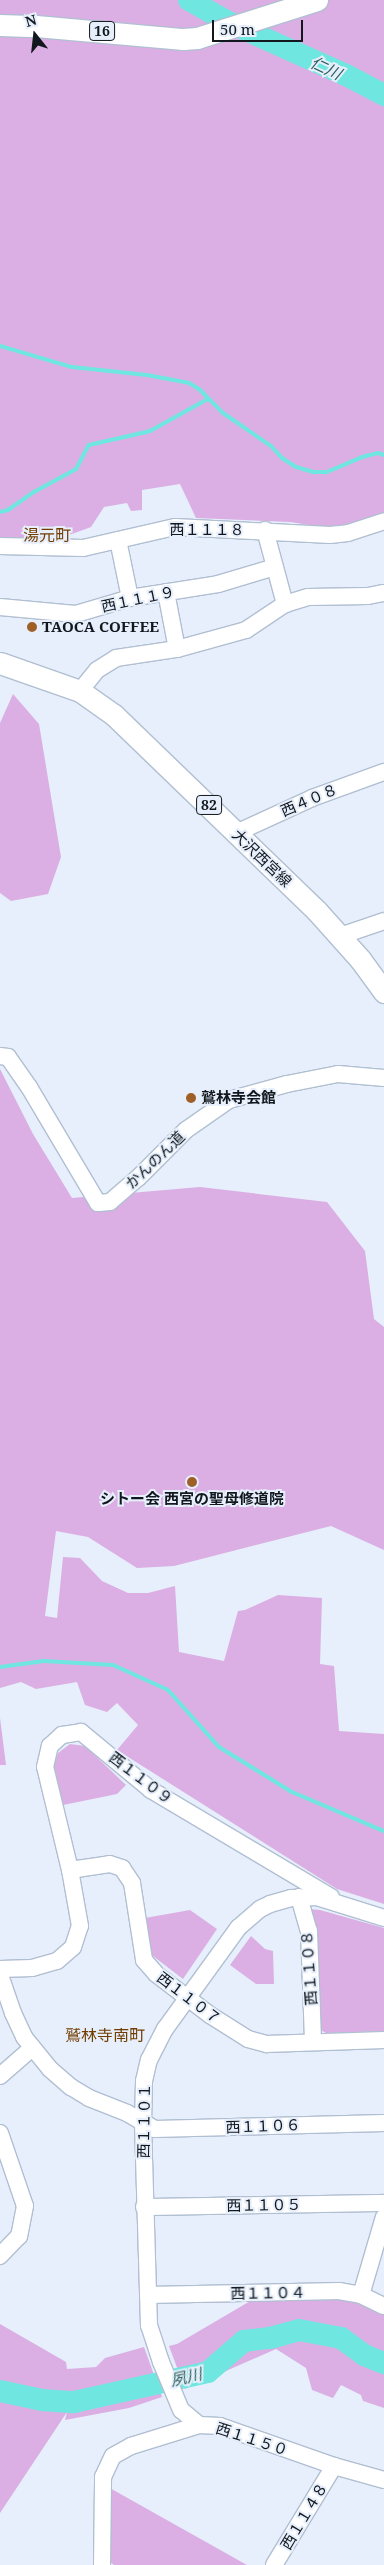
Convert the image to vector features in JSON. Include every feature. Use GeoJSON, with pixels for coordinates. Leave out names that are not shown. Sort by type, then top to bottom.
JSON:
{"type":"FeatureCollection","features":[{"type":"Feature","properties":{"kind":"main road","name":"16"},"geometry":{"type":"LineString","coordinates":[[0,26],[36,26],[183,39],[204,36],[317,0]]}},
{"type":"Feature","properties":{"kind":"main road","name":"大沢西宮線"},"geometry":{"type":"LineString","coordinates":[[0,663],[80,691],[114,715],[316,910],[360,959],[384,992]]}},
{"type":"Feature","properties":{"kind":"street","name":"西１１１８"},"geometry":{"type":"LineString","coordinates":[[0,546],[83,548],[175,527],[265,530],[330,535],[348,533],[384,521]]}},
{"type":"Feature","properties":{"kind":"street"},"geometry":{"type":"LineString","coordinates":[[265,530],[285,604]]}},
{"type":"Feature","properties":{"kind":"street"},"geometry":{"type":"LineString","coordinates":[[118,540],[130,598]]}},
{"type":"Feature","properties":{"kind":"street","name":"西１１１９"},"geometry":{"type":"LineString","coordinates":[[0,607],[76,614],[130,598],[218,584],[275,567]]}},
{"type":"Feature","properties":{"kind":"street"},"geometry":{"type":"LineString","coordinates":[[166,592],[176,649]]}},
{"type":"Feature","properties":{"kind":"street"},"geometry":{"type":"LineString","coordinates":[[80,691],[97,670],[116,658],[176,649],[246,630],[285,604],[308,597],[368,596],[384,593]]}},
{"type":"Feature","properties":{"kind":"street","name":"西４０８"},"geometry":{"type":"LineString","coordinates":[[236,833],[312,798],[384,772]]}},
{"type":"Feature","properties":{"kind":"street"},"geometry":{"type":"LineString","coordinates":[[340,936],[384,921]]}},
{"type":"Feature","properties":{"kind":"street","name":"かんのん道"},"geometry":{"type":"LineString","coordinates":[[0,1056],[8,1057],[29,1087],[98,1203],[110,1202],[138,1178],[186,1130],[229,1100],[287,1084],[338,1074],[384,1078]]}},
{"type":"Feature","properties":{"kind":"street","name":"西１１０９"},"geometry":{"type":"LineString","coordinates":[[0,1969],[32,1968],[56,1961],[73,1946],[80,1926],[70,1870],[45,1767],[50,1746],[62,1735],[81,1732],[151,1790],[344,1904]]}},
{"type":"Feature","properties":{"kind":"street","name":"西１１０７"},"geometry":{"type":"LineString","coordinates":[[70,1870],[110,1864],[122,1868],[132,1883],[144,1960],[156,1974],[188,1996],[210,2015],[248,2039],[268,2044],[384,2040]]}},
{"type":"Feature","properties":{"kind":"street","name":"西１１０１"},"geometry":{"type":"LineString","coordinates":[[199,2425],[181,2410],[161,2362],[149,2326],[143,2124],[144,2082],[148,2060],[165,2029],[244,1922],[270,1904],[299,1897],[317,1897],[384,1918]]}},
{"type":"Feature","properties":{"kind":"street","name":"西１１０８"},"geometry":{"type":"LineString","coordinates":[[299,1897],[309,1931],[313,2041]]}},
{"type":"Feature","properties":{"kind":"street","name":"西１１０６"},"geometry":{"type":"LineString","coordinates":[[0,1975],[13,2013],[32,2048],[50,2069],[71,2087],[155,2129],[384,2123]]}},
{"type":"Feature","properties":{"kind":"street"},"geometry":{"type":"LineString","coordinates":[[0,2076],[32,2048]]}},
{"type":"Feature","properties":{"kind":"street"},"geometry":{"type":"LineString","coordinates":[[0,2133],[7,2172],[26,2206],[19,2236],[0,2256]]}},
{"type":"Feature","properties":{"kind":"street","name":"西１１０５"},"geometry":{"type":"LineString","coordinates":[[144,2207],[384,2203]]}},
{"type":"Feature","properties":{"kind":"street"},"geometry":{"type":"LineString","coordinates":[[361,2295],[384,2217]]}},
{"type":"Feature","properties":{"kind":"street","name":"西１１０４"},"geometry":{"type":"LineString","coordinates":[[148,2295],[339,2291],[361,2295],[384,2306]]}},
{"type":"Feature","properties":{"kind":"street","name":"西１１５０"},"geometry":{"type":"LineString","coordinates":[[102,2565],[103,2477],[113,2456],[131,2446],[199,2425],[220,2426],[334,2466],[384,2480]]}},
{"type":"Feature","properties":{"kind":"street","name":"西１１４８"},"geometry":{"type":"LineString","coordinates":[[274,2565],[334,2466]]}},
{"type":"Feature","properties":{"kind":"shaded area"},"geometry":{"type":"Polygon","coordinates":[[[0,0],[384,0],[384,514],[345,526],[322,527],[290,522],[196,518],[180,484],[142,490],[142,510],[131,511],[127,503],[104,507],[91,527],[61,538],[0,537],[0,0]]]}},
{"type":"Feature","properties":{"kind":"shaded area"},"geometry":{"type":"Polygon","coordinates":[[[13,694],[39,724],[61,857],[48,894],[11,901],[0,893],[0,723],[13,694]]]}},
{"type":"Feature","properties":{"kind":"shaded area","name":"シトー会 西宮の聖母修道院"},"geometry":{"type":"Polygon","coordinates":[[[0,1069],[33,1134],[72,1198],[200,1187],[327,1202],[365,1251],[374,1319],[384,1327],[384,1550],[331,1526],[174,1566],[137,1568],[88,1537],[56,1531],[45,1616],[57,1618],[63,1557],[80,1558],[102,1581],[128,1593],[148,1593],[175,1586],[179,1652],[224,1661],[238,1611],[245,1610],[278,1595],[322,1598],[320,1664],[334,1666],[339,1731],[384,1734],[384,1904],[337,1889],[117,1750],[138,1725],[117,1703],[107,1712],[85,1705],[77,1682],[36,1689],[21,1682],[0,1688],[0,1069]]]}},
{"type":"Feature","properties":{"kind":"shaded area"},"geometry":{"type":"Polygon","coordinates":[[[0,1718],[6,1765],[0,1765],[0,1718]]]}},
{"type":"Feature","properties":{"kind":"shaded area"},"geometry":{"type":"Polygon","coordinates":[[[70,1744],[85,1746],[126,1785],[117,1794],[63,1805],[54,1765],[58,1753],[70,1744]]]}},
{"type":"Feature","properties":{"kind":"shaded area"},"geometry":{"type":"Polygon","coordinates":[[[309,1909],[320,1910],[384,1928],[384,2031],[326,2033],[319,2029],[309,1909]]]}},
{"type":"Feature","properties":{"kind":"shaded area"},"geometry":{"type":"Polygon","coordinates":[[[190,1910],[217,1929],[183,1979],[153,1956],[145,1918],[190,1910]]]}},
{"type":"Feature","properties":{"kind":"shaded area"},"geometry":{"type":"Polygon","coordinates":[[[251,1936],[265,1949],[273,1951],[274,1984],[256,1984],[230,1965],[251,1936]]]}},
{"type":"Feature","properties":{"kind":"shaded area"},"geometry":{"type":"Polygon","coordinates":[[[336,2295],[384,2314],[384,2408],[363,2401],[361,2395],[341,2385],[333,2398],[312,2390],[306,2368],[276,2349],[185,2389],[169,2346],[177,2344],[252,2300],[336,2295]]]}},
{"type":"Feature","properties":{"kind":"shaded area"},"geometry":{"type":"Polygon","coordinates":[[[0,2324],[66,2362],[67,2369],[96,2367],[105,2358],[144,2347],[162,2397],[129,2408],[65,2420],[67,2412],[0,2513],[0,2324]]]}},
{"type":"Feature","properties":{"kind":"shaded area"},"geometry":{"type":"Polygon","coordinates":[[[108,2487],[247,2565],[114,2565],[110,2562],[108,2487]]]}},
{"type":"Feature","properties":{"kind":"waterway","name":"仁川"},"geometry":{"type":"LineString","coordinates":[[189,0],[228,22],[348,76],[384,95]]}},
{"type":"Feature","properties":{"kind":"waterway"},"geometry":{"type":"LineString","coordinates":[[0,346],[72,367],[147,375],[189,383],[199,389],[223,413],[271,446],[282,458],[296,467],[314,472],[327,472],[362,457],[378,453],[384,455]]}},
{"type":"Feature","properties":{"kind":"waterway"},"geometry":{"type":"LineString","coordinates":[[0,512],[8,510],[34,492],[76,469],[89,445],[150,431],[208,399]]}},
{"type":"Feature","properties":{"kind":"waterway"},"geometry":{"type":"LineString","coordinates":[[0,1667],[44,1661],[113,1665],[168,1690],[219,1747],[292,1792],[384,1831]]}},
{"type":"Feature","properties":{"kind":"waterway","name":"夙川"},"geometry":{"type":"LineString","coordinates":[[0,2391],[42,2400],[74,2402],[208,2372],[244,2341],[270,2338],[299,2330],[341,2338],[364,2355],[384,2363]]}},
{"type":"Feature","properties":{"kind":"place","name":"TAOCA COFFEE"},"geometry":{"type":"Point","coordinates":[32,627]}},
{"type":"Feature","properties":{"kind":"place","name":"鷲林寺会館"},"geometry":{"type":"Point","coordinates":[191,1098]}},
{"type":"Feature","properties":{"kind":"place","name":"シトー会 西宮の聖母修道院"},"geometry":{"type":"Point","coordinates":[192,1482]}},
{"type":"Feature","properties":{"kind":"district","name":"湯元町"},"geometry":{"type":"Point","coordinates":[47,535]}},
{"type":"Feature","properties":{"kind":"district","name":"鷲林寺南町"},"geometry":{"type":"Point","coordinates":[105,2035]}}]}
